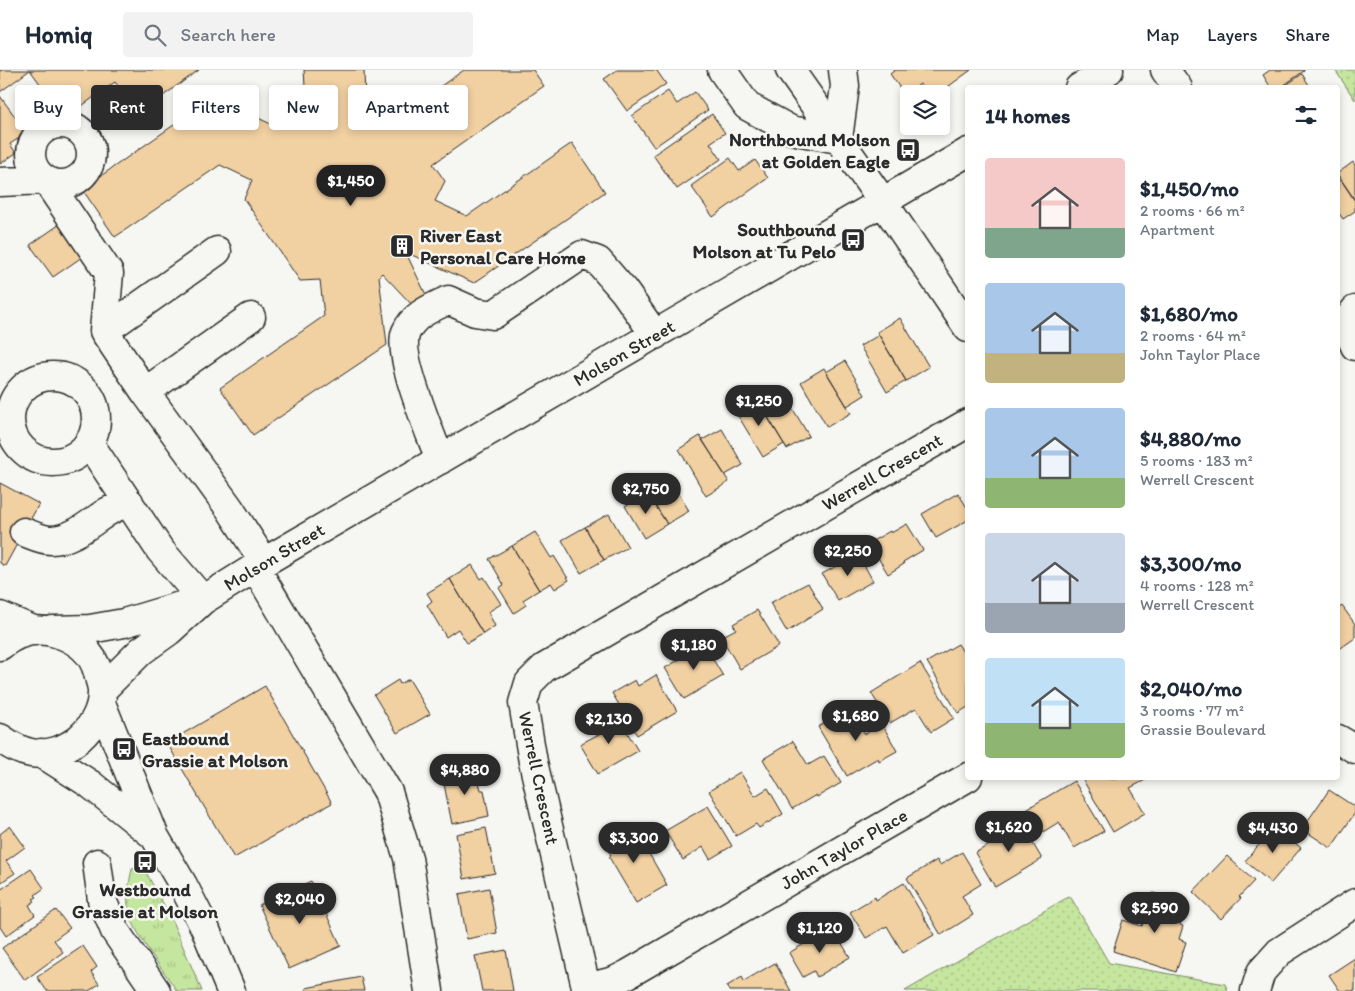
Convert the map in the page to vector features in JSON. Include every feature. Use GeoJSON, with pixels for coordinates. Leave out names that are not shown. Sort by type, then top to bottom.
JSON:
{"type":"FeatureCollection","features":[{"type":"Feature","properties":{"kind":"street"},"geometry":{"type":"LineString","coordinates":[[722,70],[747,106],[791,130],[838,138]]}},
{"type":"Feature","properties":{"kind":"street"},"geometry":{"type":"LineString","coordinates":[[790,70],[883,202],[965,324]]}},
{"type":"Feature","properties":{"kind":"street"},"geometry":{"type":"LineString","coordinates":[[838,138],[845,86],[843,70]]}},
{"type":"Feature","properties":{"kind":"street"},"geometry":{"type":"LineString","coordinates":[[1084,85],[1109,70]]}},
{"type":"Feature","properties":{"kind":"street"},"geometry":{"type":"LineString","coordinates":[[1165,70],[1176,85]]}},
{"type":"Feature","properties":{"kind":"street","name":"Molson Street"},"geometry":{"type":"LineString","coordinates":[[102,697],[141,651],[169,631],[203,600],[965,154]]}},
{"type":"Feature","properties":{"kind":"street"},"geometry":{"type":"LineString","coordinates":[[0,182],[46,180],[109,273],[104,331],[145,392],[230,509],[388,792],[408,858],[429,991]]}},
{"type":"Feature","properties":{"kind":"street"},"geometry":{"type":"LineString","coordinates":[[104,331],[217,251]]}},
{"type":"Feature","properties":{"kind":"street"},"geometry":{"type":"LineString","coordinates":[[440,460],[405,359],[406,333],[416,318],[426,310],[448,300],[475,312],[493,315],[582,255],[598,261],[624,291],[655,335]]}},
{"type":"Feature","properties":{"kind":"street"},"geometry":{"type":"LineString","coordinates":[[145,392],[251,317]]}},
{"type":"Feature","properties":{"kind":"street","name":"Werrell Crescent"},"geometry":{"type":"LineString","coordinates":[[587,989],[533,762],[523,703],[530,683],[544,668],[965,425]]}},
{"type":"Feature","properties":{"kind":"street"},"geometry":{"type":"LineString","coordinates":[[89,443],[160,550],[203,600]]}},
{"type":"Feature","properties":{"kind":"street"},"geometry":{"type":"LineString","coordinates":[[24,532],[51,540],[70,536],[108,512],[129,502]]}},
{"type":"Feature","properties":{"kind":"street","name":"Molson Street"},"geometry":{"type":"LineString","coordinates":[[40,630],[90,629],[124,623],[203,600]]}},
{"type":"Feature","properties":{"kind":"street"},"geometry":{"type":"LineString","coordinates":[[0,616],[40,630],[67,636],[83,647],[95,663],[102,697],[155,837],[205,928],[231,991]]}},
{"type":"Feature","properties":{"kind":"street"},"geometry":{"type":"LineString","coordinates":[[0,646],[9,638],[40,630]]}},
{"type":"Feature","properties":{"kind":"street"},"geometry":{"type":"LineString","coordinates":[[0,753],[36,753],[62,750],[80,739],[94,723],[102,697]]}},
{"type":"Feature","properties":{"kind":"street"},"geometry":{"type":"LineString","coordinates":[[0,738],[13,747],[36,753],[90,784],[155,837]]}},
{"type":"Feature","properties":{"kind":"street"},"geometry":{"type":"LineString","coordinates":[[1340,740],[1355,749]]}},
{"type":"Feature","properties":{"kind":"street","name":"John Taylor Place"},"geometry":{"type":"LineString","coordinates":[[587,989],[614,981],[628,974],[965,779]]}},
{"type":"Feature","properties":{"kind":"street"},"geometry":{"type":"LineString","coordinates":[[97,863],[102,900],[115,931],[156,991]]}},
{"type":"Feature","properties":{"kind":"street"},"geometry":{"type":"LineString","coordinates":[[1256,991],[1256,984],[1261,972],[1279,952],[1355,903]]}},
{"type":"Feature","properties":{"kind":"green space"},"geometry":{"type":"Polygon","coordinates":[[[1335,70],[1355,70],[1355,100],[1335,70]]]}},
{"type":"Feature","properties":{"kind":"green space"},"geometry":{"type":"Polygon","coordinates":[[[143,867],[169,914],[202,991],[177,991],[133,924],[128,904],[130,880],[132,869],[143,867]]]}},
{"type":"Feature","properties":{"kind":"green space"},"geometry":{"type":"Polygon","coordinates":[[[1070,896],[1109,963],[1225,984],[1228,991],[905,991],[1070,896]]]}},
{"type":"Feature","properties":{"kind":"building"},"geometry":{"type":"Polygon","coordinates":[[[0,70],[30,70],[0,92],[0,70]]]}},
{"type":"Feature","properties":{"kind":"building"},"geometry":{"type":"Polygon","coordinates":[[[30,70],[199,70],[178,85],[173,85],[173,89],[163,96],[163,85],[117,85],[115,82],[111,85],[91,85],[91,99],[81,106],[81,85],[41,85],[30,70]]]}},
{"type":"Feature","properties":{"kind":"building","name":"River East Personal Care Home"},"geometry":{"type":"Polygon","coordinates":[[[304,70],[364,70],[364,85],[348,85],[348,130],[468,130],[468,85],[442,85],[464,70],[533,70],[544,86],[433,164],[445,181],[435,201],[467,216],[572,143],[605,192],[474,283],[412,255],[408,257],[428,299],[414,307],[382,273],[379,276],[387,345],[253,435],[220,388],[324,316],[320,280],[300,281],[244,199],[252,180],[220,165],[115,237],[82,189],[173,126],[173,130],[259,130],[259,118],[269,123],[269,130],[338,130],[338,85],[305,85],[304,70]]]}},
{"type":"Feature","properties":{"kind":"building"},"geometry":{"type":"Polygon","coordinates":[[[617,70],[658,70],[666,84],[627,111],[604,79],[617,70]]]}},
{"type":"Feature","properties":{"kind":"building"},"geometry":{"type":"Polygon","coordinates":[[[895,70],[971,70],[950,85],[900,85],[900,88],[890,74],[895,70]]]}},
{"type":"Feature","properties":{"kind":"building"},"geometry":{"type":"Polygon","coordinates":[[[1270,70],[1304,70],[1284,85],[1269,85],[1263,75],[1270,70]]]}},
{"type":"Feature","properties":{"kind":"building"},"geometry":{"type":"Polygon","coordinates":[[[1302,74],[1309,85],[1286,85],[1302,74]]]}},
{"type":"Feature","properties":{"kind":"building"},"geometry":{"type":"Polygon","coordinates":[[[668,91],[677,104],[695,92],[708,110],[654,147],[632,116],[668,91]]]}},
{"type":"Feature","properties":{"kind":"building"},"geometry":{"type":"Polygon","coordinates":[[[0,96],[15,117],[15,130],[25,130],[27,133],[10,144],[16,153],[0,164],[0,96]]]}},
{"type":"Feature","properties":{"kind":"building"},"geometry":{"type":"Polygon","coordinates":[[[712,114],[725,133],[710,143],[721,159],[677,189],[653,155],[712,114]]]}},
{"type":"Feature","properties":{"kind":"building"},"geometry":{"type":"Polygon","coordinates":[[[730,158],[739,171],[755,160],[768,178],[713,217],[691,186],[730,158]]]}},
{"type":"Feature","properties":{"kind":"building"},"geometry":{"type":"Polygon","coordinates":[[[1353,162],[1355,165],[1355,200],[1340,178],[1340,172],[1353,162]]]}},
{"type":"Feature","properties":{"kind":"building"},"geometry":{"type":"Polygon","coordinates":[[[1340,178],[1355,201],[1355,211],[1343,219],[1340,215],[1340,178]]]}},
{"type":"Feature","properties":{"kind":"building"},"geometry":{"type":"Polygon","coordinates":[[[63,222],[85,255],[53,277],[30,245],[63,222]]]}},
{"type":"Feature","properties":{"kind":"building"},"geometry":{"type":"Polygon","coordinates":[[[900,318],[929,367],[906,381],[877,332],[900,318]]]}},
{"type":"Feature","properties":{"kind":"building"},"geometry":{"type":"Polygon","coordinates":[[[879,335],[906,381],[887,392],[860,346],[879,335]]]}},
{"type":"Feature","properties":{"kind":"building"},"geometry":{"type":"Polygon","coordinates":[[[845,361],[865,395],[847,406],[826,372],[845,361]]]}},
{"type":"Feature","properties":{"kind":"building"},"geometry":{"type":"Polygon","coordinates":[[[824,368],[851,413],[827,427],[801,382],[824,368]]]}},
{"type":"Feature","properties":{"kind":"building"},"geometry":{"type":"Polygon","coordinates":[[[781,389],[809,436],[787,449],[759,402],[781,389]]]}},
{"type":"Feature","properties":{"kind":"building"},"geometry":{"type":"Polygon","coordinates":[[[755,397],[784,444],[763,457],[734,409],[755,397]]]}},
{"type":"Feature","properties":{"kind":"building"},"geometry":{"type":"Polygon","coordinates":[[[722,429],[743,465],[725,475],[702,440],[722,429]]]}},
{"type":"Feature","properties":{"kind":"building"},"geometry":{"type":"Polygon","coordinates":[[[700,436],[729,482],[706,496],[679,449],[700,436]]]}},
{"type":"Feature","properties":{"kind":"building"},"geometry":{"type":"Polygon","coordinates":[[[670,478],[689,511],[667,524],[647,492],[670,478]]]}},
{"type":"Feature","properties":{"kind":"building"},"geometry":{"type":"Polygon","coordinates":[[[0,483],[39,504],[5,566],[0,563],[0,483]]]}},
{"type":"Feature","properties":{"kind":"building"},"geometry":{"type":"Polygon","coordinates":[[[647,492],[667,524],[644,538],[625,506],[647,492]]]}},
{"type":"Feature","properties":{"kind":"building"},"geometry":{"type":"Polygon","coordinates":[[[958,493],[965,504],[965,522],[936,538],[922,514],[958,493]]]}},
{"type":"Feature","properties":{"kind":"building"},"geometry":{"type":"Polygon","coordinates":[[[609,514],[628,547],[604,560],[585,527],[609,514]]]}},
{"type":"Feature","properties":{"kind":"building"},"geometry":{"type":"Polygon","coordinates":[[[907,524],[923,550],[888,574],[869,543],[907,524]]]}},
{"type":"Feature","properties":{"kind":"building"},"geometry":{"type":"Polygon","coordinates":[[[585,527],[604,560],[581,573],[562,540],[585,527]]]}},
{"type":"Feature","properties":{"kind":"building"},"geometry":{"type":"Polygon","coordinates":[[[535,532],[551,558],[554,556],[569,580],[555,589],[551,583],[539,590],[512,546],[535,532]]]}},
{"type":"Feature","properties":{"kind":"building"},"geometry":{"type":"Polygon","coordinates":[[[512,546],[539,590],[523,600],[526,605],[514,613],[499,588],[504,585],[489,559],[512,546]]]}},
{"type":"Feature","properties":{"kind":"building"},"geometry":{"type":"Polygon","coordinates":[[[858,554],[873,581],[838,601],[822,574],[858,554]]]}},
{"type":"Feature","properties":{"kind":"building"},"geometry":{"type":"Polygon","coordinates":[[[472,565],[481,579],[484,577],[501,604],[488,612],[495,626],[483,634],[450,579],[472,565]]]}},
{"type":"Feature","properties":{"kind":"building"},"geometry":{"type":"Polygon","coordinates":[[[450,579],[483,634],[467,643],[458,629],[446,637],[427,605],[432,601],[427,593],[450,579]]]}},
{"type":"Feature","properties":{"kind":"building"},"geometry":{"type":"Polygon","coordinates":[[[808,583],[823,609],[787,632],[770,603],[808,583]]]}},
{"type":"Feature","properties":{"kind":"building"},"geometry":{"type":"Polygon","coordinates":[[[1342,606],[1355,624],[1355,638],[1340,649],[1340,608],[1342,606]]]}},
{"type":"Feature","properties":{"kind":"building"},"geometry":{"type":"Polygon","coordinates":[[[757,610],[779,646],[740,669],[721,637],[736,629],[733,624],[757,610]]]}},
{"type":"Feature","properties":{"kind":"building"},"geometry":{"type":"Polygon","coordinates":[[[703,643],[723,676],[684,699],[665,668],[687,655],[686,652],[703,643]]]}},
{"type":"Feature","properties":{"kind":"building"},"geometry":{"type":"Polygon","coordinates":[[[958,644],[965,655],[965,709],[958,713],[927,662],[958,644]]]}},
{"type":"Feature","properties":{"kind":"building"},"geometry":{"type":"Polygon","coordinates":[[[920,663],[954,718],[931,732],[916,708],[890,723],[871,693],[920,663]]]}},
{"type":"Feature","properties":{"kind":"building"},"geometry":{"type":"Polygon","coordinates":[[[656,675],[677,711],[637,735],[612,693],[635,680],[638,686],[656,675]]]}},
{"type":"Feature","properties":{"kind":"building"},"geometry":{"type":"Polygon","coordinates":[[[409,679],[430,714],[397,733],[374,695],[398,680],[400,684],[409,679]]]}},
{"type":"Feature","properties":{"kind":"building"},"geometry":{"type":"Polygon","coordinates":[[[265,686],[332,803],[234,858],[167,743],[265,686]]]}},
{"type":"Feature","properties":{"kind":"building"},"geometry":{"type":"Polygon","coordinates":[[[850,709],[865,734],[882,724],[897,751],[879,761],[878,758],[847,776],[818,727],[850,709]]]}},
{"type":"Feature","properties":{"kind":"building"},"geometry":{"type":"Polygon","coordinates":[[[616,713],[638,751],[598,774],[580,744],[601,733],[596,724],[616,713]]]}},
{"type":"Feature","properties":{"kind":"building"},"geometry":{"type":"Polygon","coordinates":[[[793,741],[808,765],[824,756],[841,783],[792,809],[763,759],[793,741]]]}},
{"type":"Feature","properties":{"kind":"building"},"geometry":{"type":"Polygon","coordinates":[[[475,767],[481,790],[484,790],[489,816],[452,824],[442,774],[475,767]]]}},
{"type":"Feature","properties":{"kind":"building"},"geometry":{"type":"Polygon","coordinates":[[[740,772],[755,796],[768,788],[783,814],[759,828],[756,824],[736,836],[709,791],[740,772]]]}},
{"type":"Feature","properties":{"kind":"building"},"geometry":{"type":"Polygon","coordinates":[[[1083,780],[1145,780],[1130,788],[1145,813],[1113,832],[1083,780]]]}},
{"type":"Feature","properties":{"kind":"building"},"geometry":{"type":"Polygon","coordinates":[[[1074,781],[1104,831],[1074,848],[1059,822],[1038,835],[1023,811],[1074,781]]]}},
{"type":"Feature","properties":{"kind":"building"},"geometry":{"type":"Polygon","coordinates":[[[1329,790],[1355,807],[1355,813],[1331,848],[1302,829],[1329,790]]]}},
{"type":"Feature","properties":{"kind":"building"},"geometry":{"type":"Polygon","coordinates":[[[708,806],[732,846],[710,859],[703,847],[683,860],[665,831],[708,806]]]}},
{"type":"Feature","properties":{"kind":"building"},"geometry":{"type":"Polygon","coordinates":[[[1016,815],[1042,859],[995,887],[975,853],[1001,838],[995,828],[1016,815]]]}},
{"type":"Feature","properties":{"kind":"building"},"geometry":{"type":"Polygon","coordinates":[[[626,824],[636,841],[640,838],[667,885],[636,903],[609,857],[611,855],[601,839],[626,824]]]}},
{"type":"Feature","properties":{"kind":"building"},"geometry":{"type":"Polygon","coordinates":[[[10,826],[25,847],[6,861],[15,873],[0,883],[0,834],[10,826]]]}},
{"type":"Feature","properties":{"kind":"building"},"geometry":{"type":"Polygon","coordinates":[[[1275,826],[1301,848],[1271,883],[1245,861],[1275,826]]]}},
{"type":"Feature","properties":{"kind":"building"},"geometry":{"type":"Polygon","coordinates":[[[486,828],[495,873],[464,879],[456,834],[486,828]]]}},
{"type":"Feature","properties":{"kind":"building"},"geometry":{"type":"Polygon","coordinates":[[[962,852],[981,884],[962,896],[973,915],[941,935],[907,878],[937,860],[940,865],[962,852]]]}},
{"type":"Feature","properties":{"kind":"building"},"geometry":{"type":"Polygon","coordinates":[[[1227,856],[1254,881],[1221,919],[1193,892],[1227,856]]]}},
{"type":"Feature","properties":{"kind":"building"},"geometry":{"type":"Polygon","coordinates":[[[31,869],[44,888],[35,895],[37,897],[33,899],[35,901],[29,905],[35,915],[6,936],[0,927],[0,890],[31,869]]]}},
{"type":"Feature","properties":{"kind":"building"},"geometry":{"type":"Polygon","coordinates":[[[311,881],[341,946],[289,969],[259,905],[311,881]]]}},
{"type":"Feature","properties":{"kind":"building"},"geometry":{"type":"Polygon","coordinates":[[[904,883],[934,935],[903,953],[887,926],[866,938],[850,912],[875,897],[876,900],[904,883]]]}},
{"type":"Feature","properties":{"kind":"building"},"geometry":{"type":"Polygon","coordinates":[[[489,888],[497,933],[467,939],[459,894],[489,888]]]}},
{"type":"Feature","properties":{"kind":"building"},"geometry":{"type":"Polygon","coordinates":[[[1153,893],[1187,904],[1180,925],[1183,926],[1179,939],[1186,942],[1176,972],[1113,951],[1123,920],[1142,926],[1144,920],[1140,912],[1142,906],[1147,903],[1149,904],[1153,893]]]}},
{"type":"Feature","properties":{"kind":"building"},"geometry":{"type":"Polygon","coordinates":[[[56,910],[70,928],[54,940],[63,952],[25,980],[2,948],[56,910]]]}},
{"type":"Feature","properties":{"kind":"building"},"geometry":{"type":"Polygon","coordinates":[[[832,927],[850,957],[817,977],[814,971],[803,977],[789,953],[832,927]]]}},
{"type":"Feature","properties":{"kind":"building"},"geometry":{"type":"Polygon","coordinates":[[[83,946],[97,967],[91,972],[99,984],[89,991],[47,991],[37,977],[83,946]]]}},
{"type":"Feature","properties":{"kind":"building"},"geometry":{"type":"Polygon","coordinates":[[[506,950],[513,991],[482,991],[475,956],[506,950]]]}},
{"type":"Feature","properties":{"kind":"building"},"geometry":{"type":"Polygon","coordinates":[[[1355,958],[1355,991],[1340,991],[1329,975],[1355,958]]]}},
{"type":"Feature","properties":{"kind":"building"},"geometry":{"type":"Polygon","coordinates":[[[775,963],[791,991],[730,991],[727,986],[742,977],[744,981],[775,963]]]}},
{"type":"Feature","properties":{"kind":"building"},"geometry":{"type":"Polygon","coordinates":[[[361,977],[364,991],[306,991],[306,988],[361,977]]]}},
{"type":"Feature","properties":{"kind":"place","name":"Northbound Molson at Golden Eagle"},"geometry":{"type":"Point","coordinates":[908,150]}},
{"type":"Feature","properties":{"kind":"place","name":"Southbound Molson at Tu Pelo"},"geometry":{"type":"Point","coordinates":[853,240]}},
{"type":"Feature","properties":{"kind":"place","name":"River East Personal Care Home"},"geometry":{"type":"Point","coordinates":[402,246]}},
{"type":"Feature","properties":{"kind":"place","name":"Eastbound Grassie at Molson"},"geometry":{"type":"Point","coordinates":[124,749]}},
{"type":"Feature","properties":{"kind":"place","name":"Westbound Grassie at Molson"},"geometry":{"type":"Point","coordinates":[145,862]}}]}
